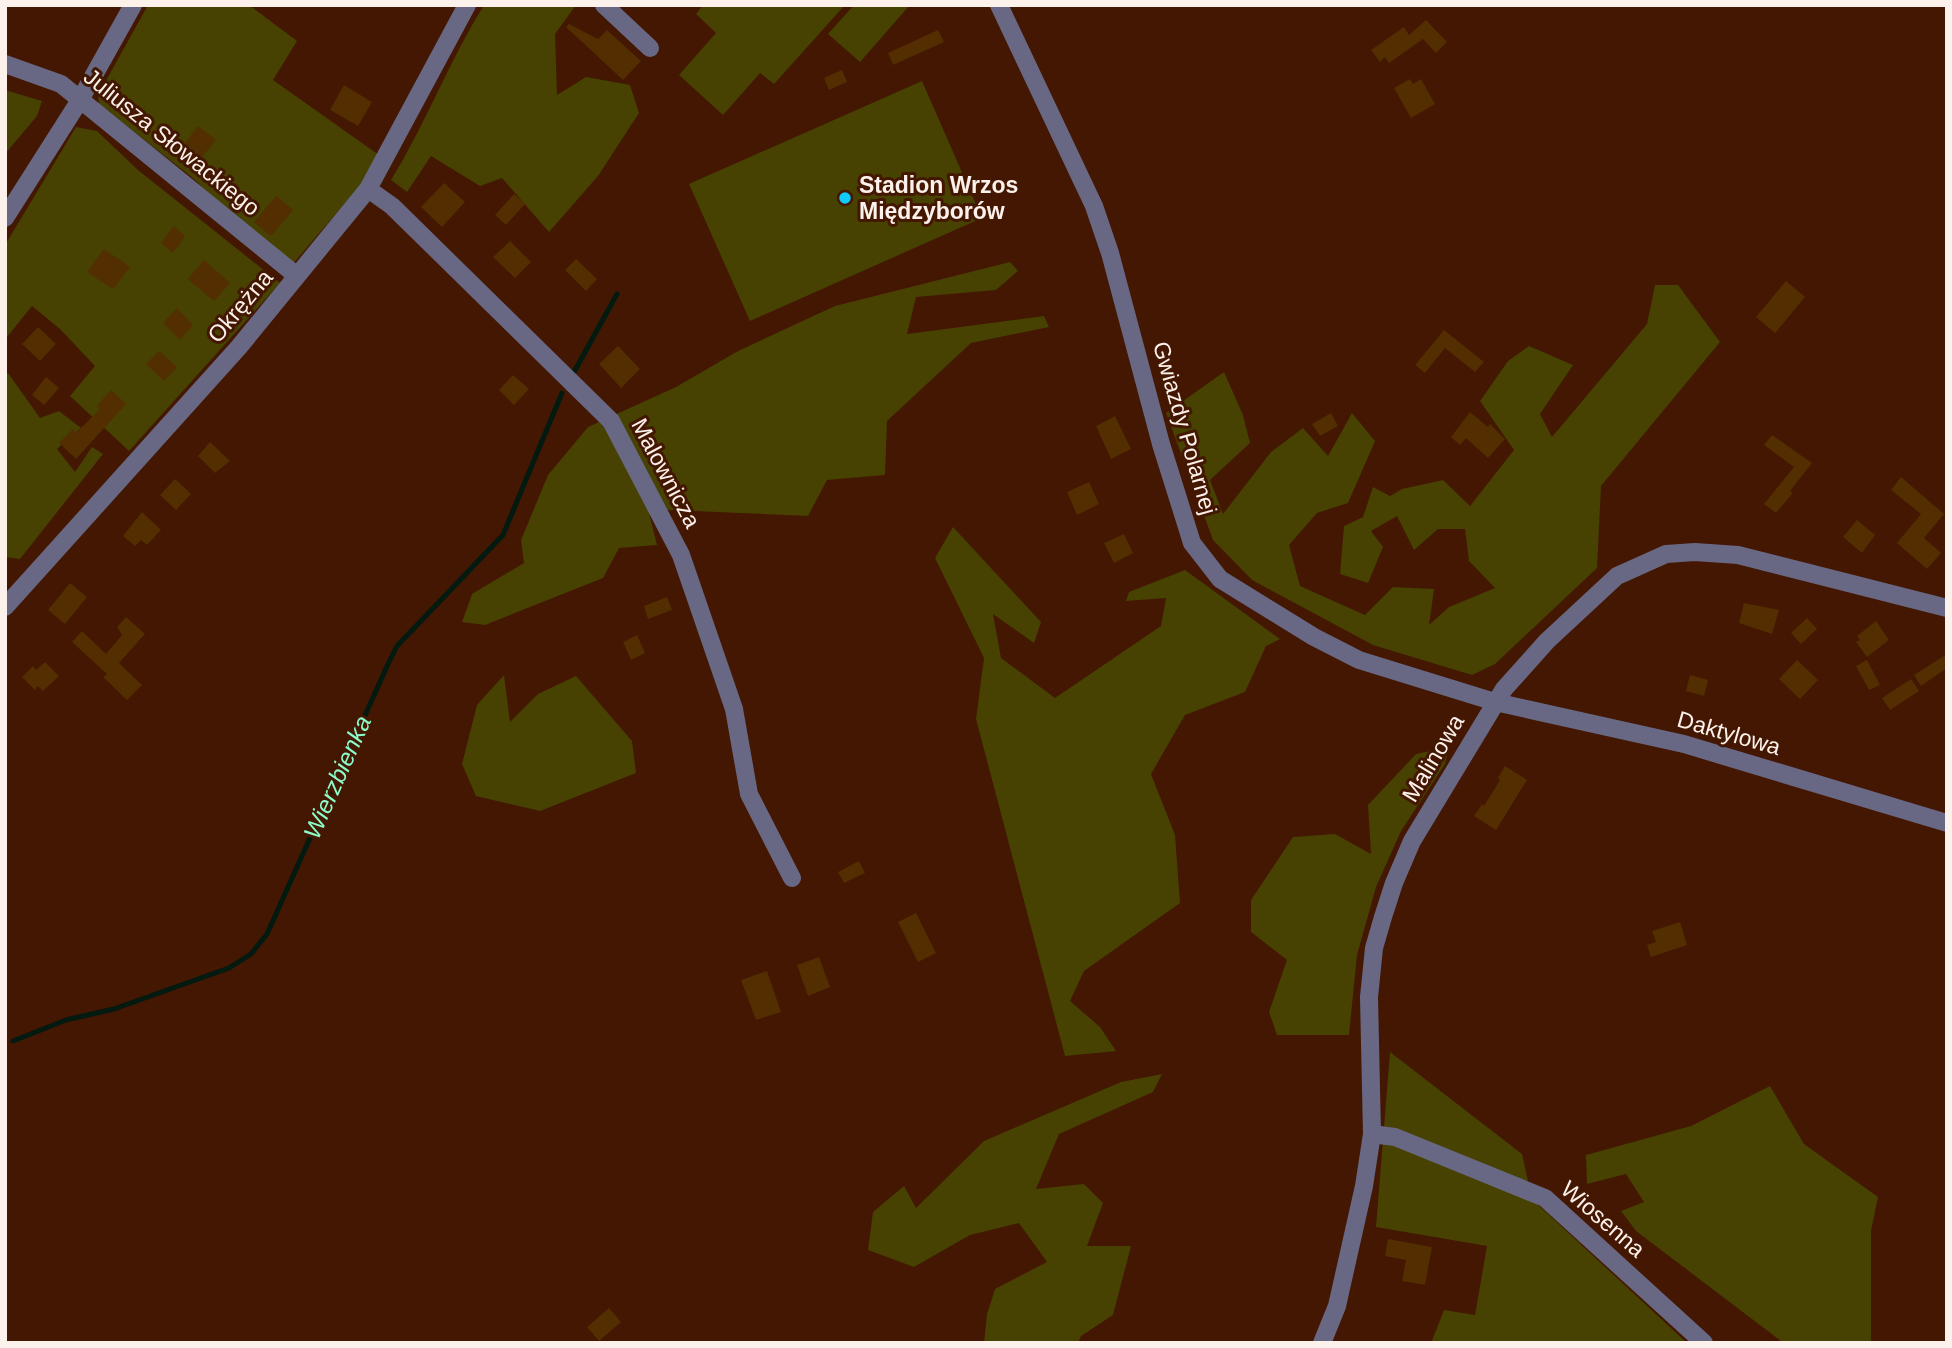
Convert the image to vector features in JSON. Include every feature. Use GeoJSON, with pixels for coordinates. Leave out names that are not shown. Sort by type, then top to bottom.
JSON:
{"type":"FeatureCollection","features":[{"type":"Feature","properties":{"kind":"street"},"geometry":{"type":"LineString","coordinates":[[5,218],[80,100],[133,5]]}},
{"type":"Feature","properties":{"kind":"street","name":"Okrężna"},"geometry":{"type":"LineString","coordinates":[[5,607],[239,347],[368,189],[467,5]]}},
{"type":"Feature","properties":{"kind":"street"},"geometry":{"type":"LineString","coordinates":[[604,5],[650,48]]}},
{"type":"Feature","properties":{"kind":"street","name":"Gwiazdy Polarnej"},"geometry":{"type":"LineString","coordinates":[[999,5],[1094,206],[1110,253],[1161,444],[1192,542],[1220,579],[1314,637],[1359,660],[1495,702]]}},
{"type":"Feature","properties":{"kind":"street","name":"Juliusza Słowackiego"},"geometry":{"type":"LineString","coordinates":[[5,64],[61,84],[297,276]]}},
{"type":"Feature","properties":{"kind":"street","name":"Malownicza"},"geometry":{"type":"LineString","coordinates":[[368,189],[392,206],[611,421],[681,555],[734,709],[751,800],[792,878]]}},
{"type":"Feature","properties":{"kind":"street","name":"Malinowa"},"geometry":{"type":"LineString","coordinates":[[1322,1343],[1337,1306],[1364,1186],[1372,1134],[1369,998],[1374,948],[1382,917],[1412,841],[1495,702],[1548,641],[1617,576],[1666,554],[1695,552],[1738,555],[1947,608]]}},
{"type":"Feature","properties":{"kind":"street","name":"Daktylowa"},"geometry":{"type":"LineString","coordinates":[[1495,702],[1684,744],[1947,823]]}},
{"type":"Feature","properties":{"kind":"street","name":"Wiosenna"},"geometry":{"type":"LineString","coordinates":[[1372,1134],[1395,1137],[1545,1198],[1704,1343]]}},
{"type":"Feature","properties":{"kind":"shaded area"},"geometry":{"type":"Polygon","coordinates":[[[148,5],[248,5],[253,8],[297,41],[273,80],[379,155],[365,180],[291,266],[239,224],[194,179],[99,104],[98,95],[148,5]]]}},
{"type":"Feature","properties":{"kind":"shaded area"},"geometry":{"type":"Polygon","coordinates":[[[484,5],[576,5],[555,34],[557,95],[586,77],[630,85],[639,113],[598,176],[549,232],[502,178],[480,186],[431,156],[407,192],[391,180],[484,5]]]}},
{"type":"Feature","properties":{"kind":"shaded area"},"geometry":{"type":"Polygon","coordinates":[[[703,5],[845,5],[774,84],[760,73],[723,115],[679,75],[716,33],[696,14],[703,5]]]}},
{"type":"Feature","properties":{"kind":"shaded area"},"geometry":{"type":"Polygon","coordinates":[[[854,5],[910,5],[860,62],[828,34],[854,5]]]}},
{"type":"Feature","properties":{"kind":"shaded area"},"geometry":{"type":"Polygon","coordinates":[[[922,81],[982,218],[750,321],[689,184],[922,81]]]}},
{"type":"Feature","properties":{"kind":"shaded area"},"geometry":{"type":"Polygon","coordinates":[[[5,90],[42,101],[37,116],[5,154],[5,90]]]}},
{"type":"Feature","properties":{"kind":"shaded area"},"geometry":{"type":"Polygon","coordinates":[[[76,127],[97,131],[138,170],[280,283],[129,451],[70,396],[95,366],[60,329],[32,306],[7,337],[5,335],[5,245],[76,127]]]}},
{"type":"Feature","properties":{"kind":"shaded area"},"geometry":{"type":"Polygon","coordinates":[[[1010,262],[1018,271],[996,290],[916,297],[907,334],[1044,316],[1049,327],[971,343],[887,421],[885,475],[827,480],[808,516],[648,509],[657,545],[619,548],[603,578],[485,625],[462,622],[472,594],[524,563],[521,540],[548,475],[588,427],[676,387],[738,351],[835,306],[1010,262]]]}},
{"type":"Feature","properties":{"kind":"shaded area"},"geometry":{"type":"Polygon","coordinates":[[[1655,285],[1678,285],[1720,342],[1601,486],[1597,568],[1495,664],[1472,675],[1373,645],[1252,580],[1213,540],[1166,413],[1224,372],[1243,415],[1250,443],[1210,480],[1223,514],[1271,452],[1303,428],[1328,456],[1352,413],[1375,441],[1348,503],[1317,513],[1289,545],[1300,586],[1365,615],[1393,587],[1434,589],[1429,625],[1449,607],[1495,588],[1469,561],[1465,529],[1438,529],[1414,550],[1397,516],[1371,531],[1383,547],[1368,583],[1340,574],[1344,526],[1363,517],[1373,487],[1390,496],[1402,489],[1443,480],[1470,506],[1514,450],[1480,401],[1508,361],[1529,346],[1573,365],[1540,414],[1552,437],[1647,324],[1655,285]]]}},
{"type":"Feature","properties":{"kind":"shaded area"},"geometry":{"type":"Polygon","coordinates":[[[8,373],[40,418],[59,411],[81,428],[57,449],[75,472],[92,447],[103,454],[20,559],[5,557],[5,375],[8,373]]]}},
{"type":"Feature","properties":{"kind":"shaded area"},"geometry":{"type":"Polygon","coordinates":[[[953,527],[1041,622],[1034,643],[993,614],[1001,658],[1055,698],[1161,626],[1166,598],[1126,601],[1129,592],[1185,570],[1280,639],[1266,646],[1245,692],[1185,715],[1151,774],[1175,835],[1180,903],[1084,971],[1070,1001],[1100,1027],[1116,1051],[1065,1056],[976,719],[984,658],[935,558],[953,527]]]}},
{"type":"Feature","properties":{"kind":"shaded area"},"geometry":{"type":"Polygon","coordinates":[[[504,675],[510,722],[538,694],[576,676],[632,741],[636,773],[540,811],[476,796],[462,764],[477,705],[504,675]]]}},
{"type":"Feature","properties":{"kind":"shaded area"},"geometry":{"type":"Polygon","coordinates":[[[1449,747],[1445,764],[1401,831],[1376,887],[1357,955],[1349,1035],[1277,1035],[1269,1012],[1287,960],[1251,932],[1251,900],[1293,837],[1335,834],[1371,854],[1368,805],[1416,754],[1449,747]]]}},
{"type":"Feature","properties":{"kind":"shaded area"},"geometry":{"type":"Polygon","coordinates":[[[1390,1052],[1522,1154],[1532,1199],[1687,1343],[1431,1343],[1444,1310],[1475,1315],[1487,1246],[1376,1227],[1390,1052]]]}},
{"type":"Feature","properties":{"kind":"shaded area"},"geometry":{"type":"Polygon","coordinates":[[[1162,1074],[1153,1092],[1059,1134],[1036,1189],[1084,1184],[1103,1203],[1087,1246],[1131,1246],[1113,1315],[1081,1336],[1078,1343],[984,1343],[987,1314],[995,1289],[1047,1262],[1019,1223],[970,1235],[914,1267],[868,1250],[873,1212],[904,1186],[916,1208],[984,1141],[1121,1082],[1162,1074]]]}},
{"type":"Feature","properties":{"kind":"shaded area"},"geometry":{"type":"Polygon","coordinates":[[[1770,1086],[1804,1144],[1878,1197],[1871,1231],[1871,1343],[1781,1341],[1636,1231],[1621,1211],[1644,1202],[1626,1174],[1587,1184],[1586,1155],[1691,1126],[1770,1086]]]}},
{"type":"Feature","properties":{"kind":"building"},"geometry":{"type":"Polygon","coordinates":[[[1426,20],[1447,42],[1436,53],[1423,39],[1389,63],[1385,57],[1380,62],[1371,50],[1404,27],[1409,35],[1426,20]]]}},
{"type":"Feature","properties":{"kind":"building"},"geometry":{"type":"Polygon","coordinates":[[[569,24],[598,39],[607,30],[641,61],[623,80],[566,27],[569,24]]]}},
{"type":"Feature","properties":{"kind":"building"},"geometry":{"type":"Polygon","coordinates":[[[938,30],[944,42],[893,65],[888,53],[938,30]]]}},
{"type":"Feature","properties":{"kind":"building"},"geometry":{"type":"Polygon","coordinates":[[[842,70],[847,82],[829,90],[824,78],[842,70]]]}},
{"type":"Feature","properties":{"kind":"building"},"geometry":{"type":"Polygon","coordinates":[[[1410,79],[1413,84],[1421,79],[1435,104],[1411,118],[1394,88],[1410,79]]]}},
{"type":"Feature","properties":{"kind":"building"},"geometry":{"type":"Polygon","coordinates":[[[344,85],[372,102],[358,126],[330,110],[344,85]]]}},
{"type":"Feature","properties":{"kind":"building"},"geometry":{"type":"Polygon","coordinates":[[[198,126],[216,140],[202,157],[185,143],[198,126]]]}},
{"type":"Feature","properties":{"kind":"building"},"geometry":{"type":"Polygon","coordinates":[[[444,183],[465,202],[442,227],[421,207],[444,183]]]}},
{"type":"Feature","properties":{"kind":"building"},"geometry":{"type":"Polygon","coordinates":[[[514,194],[525,204],[506,225],[495,215],[514,194]]]}},
{"type":"Feature","properties":{"kind":"building"},"geometry":{"type":"Polygon","coordinates":[[[276,196],[293,210],[271,236],[254,222],[276,196]]]}},
{"type":"Feature","properties":{"kind":"building"},"geometry":{"type":"Polygon","coordinates":[[[174,226],[185,236],[173,253],[161,243],[174,226]]]}},
{"type":"Feature","properties":{"kind":"building"},"geometry":{"type":"Polygon","coordinates":[[[510,241],[531,262],[515,278],[493,257],[510,241]]]}},
{"type":"Feature","properties":{"kind":"building"},"geometry":{"type":"Polygon","coordinates":[[[104,249],[130,267],[113,289],[87,272],[104,249]]]}},
{"type":"Feature","properties":{"kind":"building"},"geometry":{"type":"Polygon","coordinates":[[[576,259],[597,279],[586,291],[565,270],[576,259]]]}},
{"type":"Feature","properties":{"kind":"building"},"geometry":{"type":"Polygon","coordinates":[[[204,260],[230,283],[214,301],[188,279],[204,260]]]}},
{"type":"Feature","properties":{"kind":"building"},"geometry":{"type":"Polygon","coordinates":[[[1786,281],[1805,297],[1775,333],[1756,317],[1786,281]]]}},
{"type":"Feature","properties":{"kind":"building"},"geometry":{"type":"Polygon","coordinates":[[[177,308],[193,325],[180,340],[163,323],[177,308]]]}},
{"type":"Feature","properties":{"kind":"building"},"geometry":{"type":"Polygon","coordinates":[[[38,327],[56,344],[40,361],[22,344],[38,327]]]}},
{"type":"Feature","properties":{"kind":"building"},"geometry":{"type":"Polygon","coordinates":[[[1444,330],[1484,362],[1475,372],[1445,348],[1425,373],[1415,365],[1444,330]]]}},
{"type":"Feature","properties":{"kind":"building"},"geometry":{"type":"Polygon","coordinates":[[[618,346],[640,369],[621,388],[599,364],[618,346]]]}},
{"type":"Feature","properties":{"kind":"building"},"geometry":{"type":"Polygon","coordinates":[[[159,351],[177,367],[164,381],[146,364],[159,351]]]}},
{"type":"Feature","properties":{"kind":"building"},"geometry":{"type":"Polygon","coordinates":[[[513,375],[529,389],[514,405],[499,390],[513,375]]]}},
{"type":"Feature","properties":{"kind":"building"},"geometry":{"type":"Polygon","coordinates":[[[46,377],[59,388],[44,405],[32,395],[46,377]]]}},
{"type":"Feature","properties":{"kind":"building"},"geometry":{"type":"Polygon","coordinates":[[[111,390],[126,404],[76,459],[59,443],[73,429],[76,433],[100,409],[97,406],[111,390]]]}},
{"type":"Feature","properties":{"kind":"building"},"geometry":{"type":"Polygon","coordinates":[[[1470,412],[1488,427],[1490,424],[1505,439],[1488,458],[1466,438],[1460,445],[1451,437],[1470,412]]]}},
{"type":"Feature","properties":{"kind":"building"},"geometry":{"type":"Polygon","coordinates":[[[1331,413],[1338,426],[1320,436],[1312,424],[1331,413]]]}},
{"type":"Feature","properties":{"kind":"building"},"geometry":{"type":"Polygon","coordinates":[[[1115,416],[1131,449],[1111,459],[1096,426],[1115,416]]]}},
{"type":"Feature","properties":{"kind":"building"},"geometry":{"type":"Polygon","coordinates":[[[1772,435],[1812,463],[1790,491],[1793,493],[1776,513],[1764,504],[1794,467],[1764,445],[1772,435]]]}},
{"type":"Feature","properties":{"kind":"building"},"geometry":{"type":"Polygon","coordinates":[[[210,442],[230,461],[215,473],[198,456],[210,442]]]}},
{"type":"Feature","properties":{"kind":"building"},"geometry":{"type":"Polygon","coordinates":[[[1901,477],[1944,514],[1924,538],[1941,553],[1927,569],[1897,543],[1921,514],[1891,490],[1901,477]]]}},
{"type":"Feature","properties":{"kind":"building"},"geometry":{"type":"Polygon","coordinates":[[[175,479],[191,494],[176,510],[160,495],[175,479]]]}},
{"type":"Feature","properties":{"kind":"building"},"geometry":{"type":"Polygon","coordinates":[[[1089,482],[1099,504],[1077,515],[1067,492],[1089,482]]]}},
{"type":"Feature","properties":{"kind":"building"},"geometry":{"type":"Polygon","coordinates":[[[142,512],[161,530],[147,545],[141,540],[135,546],[123,536],[142,512]]]}},
{"type":"Feature","properties":{"kind":"building"},"geometry":{"type":"Polygon","coordinates":[[[1857,520],[1875,535],[1862,553],[1843,537],[1857,520]]]}},
{"type":"Feature","properties":{"kind":"building"},"geometry":{"type":"Polygon","coordinates":[[[1124,534],[1133,553],[1114,563],[1104,543],[1124,534]]]}},
{"type":"Feature","properties":{"kind":"building"},"geometry":{"type":"Polygon","coordinates":[[[70,583],[87,597],[65,624],[48,610],[70,583]]]}},
{"type":"Feature","properties":{"kind":"building"},"geometry":{"type":"Polygon","coordinates":[[[667,597],[672,610],[648,619],[644,606],[667,597]]]}},
{"type":"Feature","properties":{"kind":"building"},"geometry":{"type":"Polygon","coordinates":[[[1744,603],[1779,610],[1772,634],[1739,623],[1744,603]]]}},
{"type":"Feature","properties":{"kind":"building"},"geometry":{"type":"Polygon","coordinates":[[[126,617],[145,634],[119,663],[142,685],[127,700],[103,677],[107,674],[72,642],[82,631],[106,654],[122,635],[117,627],[126,617]]]}},
{"type":"Feature","properties":{"kind":"building"},"geometry":{"type":"Polygon","coordinates":[[[1807,618],[1817,629],[1801,644],[1791,633],[1807,618]]]}},
{"type":"Feature","properties":{"kind":"building"},"geometry":{"type":"Polygon","coordinates":[[[1876,621],[1889,640],[1867,657],[1856,642],[1860,640],[1857,636],[1876,621]]]}},
{"type":"Feature","properties":{"kind":"building"},"geometry":{"type":"Polygon","coordinates":[[[637,635],[645,653],[631,660],[623,642],[637,635]]]}},
{"type":"Feature","properties":{"kind":"building"},"geometry":{"type":"Polygon","coordinates":[[[1947,654],[1947,668],[1921,686],[1914,675],[1947,654]]]}},
{"type":"Feature","properties":{"kind":"building"},"geometry":{"type":"Polygon","coordinates":[[[1797,660],[1818,680],[1800,699],[1779,679],[1797,660]]]}},
{"type":"Feature","properties":{"kind":"building"},"geometry":{"type":"Polygon","coordinates":[[[1867,660],[1880,685],[1869,690],[1856,666],[1867,660]]]}},
{"type":"Feature","properties":{"kind":"building"},"geometry":{"type":"Polygon","coordinates":[[[45,662],[59,676],[43,691],[38,686],[35,690],[22,677],[33,666],[36,670],[45,662]]]}},
{"type":"Feature","properties":{"kind":"building"},"geometry":{"type":"Polygon","coordinates":[[[1690,675],[1708,680],[1704,696],[1686,691],[1690,675]]]}},
{"type":"Feature","properties":{"kind":"building"},"geometry":{"type":"Polygon","coordinates":[[[1911,679],[1919,691],[1890,710],[1882,698],[1911,679]]]}},
{"type":"Feature","properties":{"kind":"building"},"geometry":{"type":"Polygon","coordinates":[[[1505,766],[1527,780],[1496,830],[1474,816],[1482,804],[1484,806],[1505,766]]]}},
{"type":"Feature","properties":{"kind":"building"},"geometry":{"type":"Polygon","coordinates":[[[859,861],[865,873],[844,883],[838,872],[859,861]]]}},
{"type":"Feature","properties":{"kind":"building"},"geometry":{"type":"Polygon","coordinates":[[[916,913],[936,953],[918,962],[898,922],[916,913]]]}},
{"type":"Feature","properties":{"kind":"building"},"geometry":{"type":"Polygon","coordinates":[[[1680,922],[1687,945],[1651,957],[1647,945],[1656,942],[1652,931],[1680,922]]]}},
{"type":"Feature","properties":{"kind":"building"},"geometry":{"type":"Polygon","coordinates":[[[819,957],[830,987],[808,996],[797,965],[819,957]]]}},
{"type":"Feature","properties":{"kind":"building"},"geometry":{"type":"Polygon","coordinates":[[[767,971],[781,1012],[756,1020],[741,980],[767,971]]]}},
{"type":"Feature","properties":{"kind":"building"},"geometry":{"type":"Polygon","coordinates":[[[1388,1239],[1432,1247],[1425,1285],[1402,1281],[1406,1260],[1385,1256],[1388,1239]]]}},
{"type":"Feature","properties":{"kind":"building"},"geometry":{"type":"Polygon","coordinates":[[[609,1308],[621,1322],[599,1341],[587,1327],[609,1308]]]}},
{"type":"Feature","properties":{"kind":"waterway","name":"Wierzbienka"},"geometry":{"type":"LineString","coordinates":[[574,372],[617,294]]}},
{"type":"Feature","properties":{"kind":"waterway","name":"Wierzbienka"},"geometry":{"type":"LineString","coordinates":[[13,1041],[66,1020],[114,1009],[229,968],[251,954],[267,934],[397,646],[503,535],[562,393]]}},
{"type":"Feature","properties":{"kind":"place","name":"Stadion Wrzos Międzyborów"},"geometry":{"type":"Point","coordinates":[845,198]}}]}
